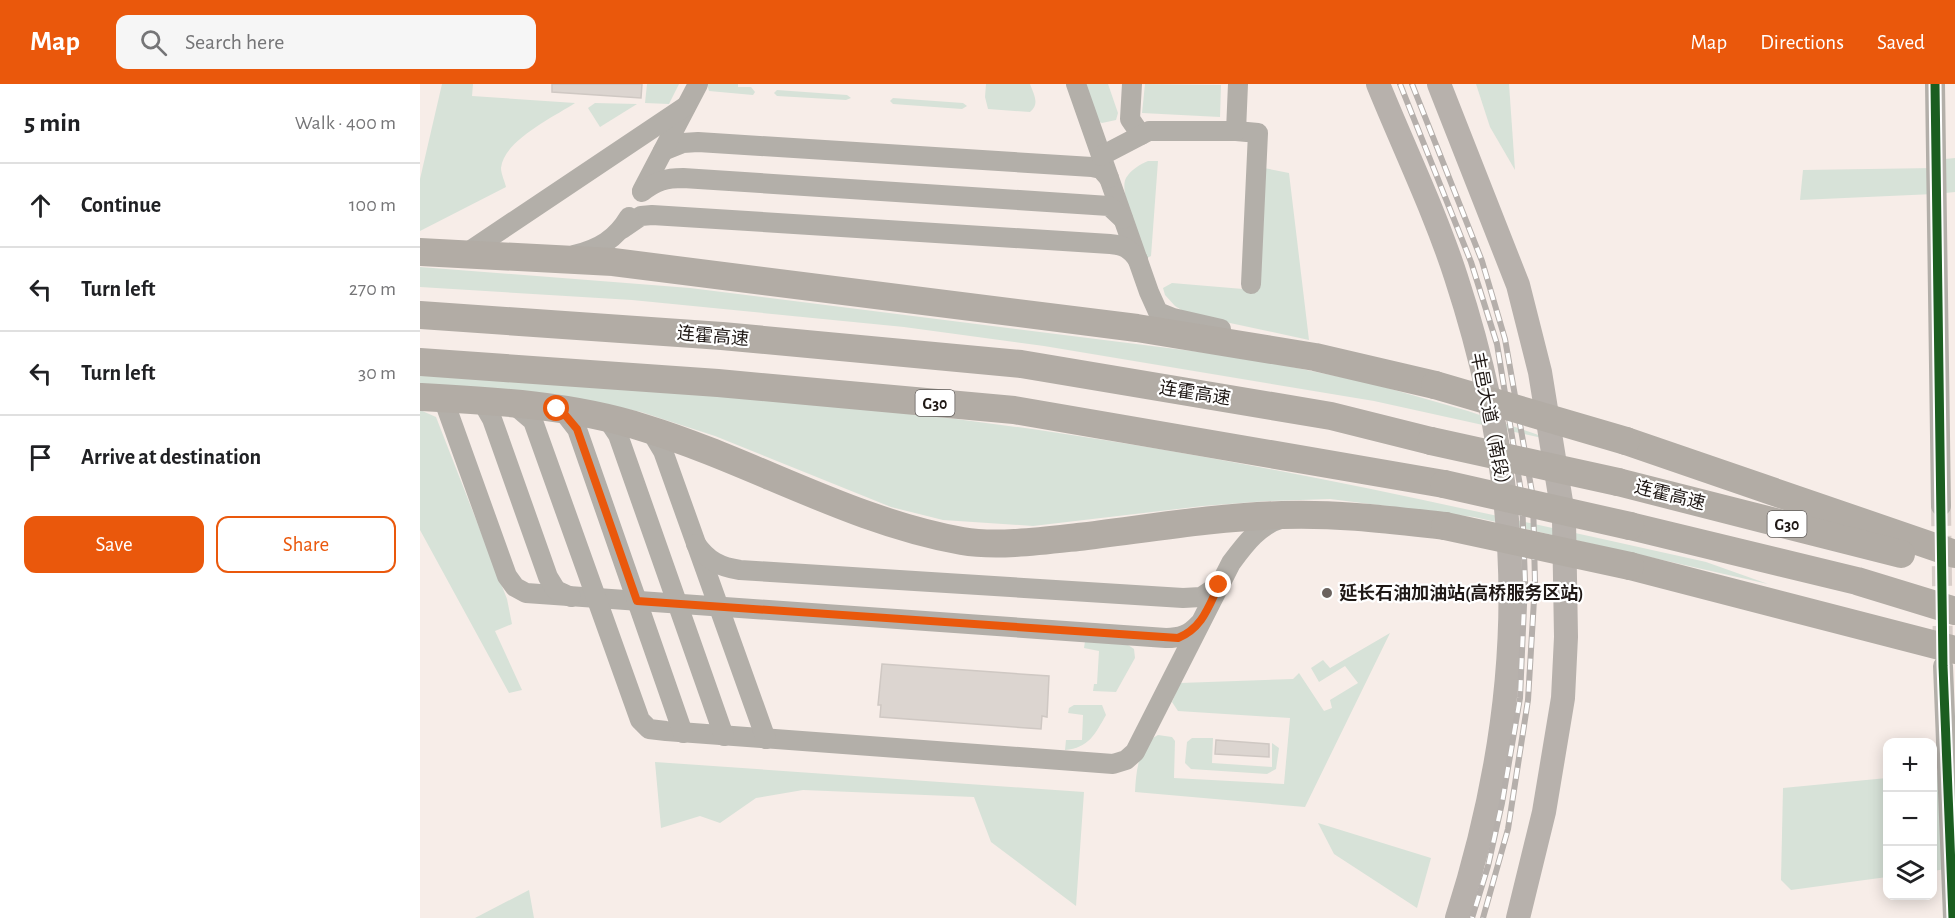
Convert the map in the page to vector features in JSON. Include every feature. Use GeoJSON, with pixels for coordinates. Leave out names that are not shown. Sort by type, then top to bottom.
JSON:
{"type":"FeatureCollection","features":[{"type":"Feature","properties":{"kind":"highway"},"geometry":{"type":"LineString","coordinates":[[420,252],[624,263],[1137,328],[1345,364],[1435,386],[1626,441],[1955,554]]}},
{"type":"Feature","properties":{"kind":"highway","name":"连霍高速"},"geometry":{"type":"LineString","coordinates":[[420,315],[722,336],[1020,364],[1331,416],[1431,441],[1618,482],[1955,568]]}},
{"type":"Feature","properties":{"kind":"highway","name":"G30"},"geometry":{"type":"LineString","coordinates":[[420,362],[718,383],[1014,410],[1444,484],[1630,526],[1857,582],[1955,611]]}},
{"type":"Feature","properties":{"kind":"highway"},"geometry":{"type":"LineString","coordinates":[[444,398],[510,402],[557,409],[644,428],[862,514],[915,531],[965,542],[1038,542],[1298,515],[1355,516],[1445,526],[1630,566],[1949,658]]}},
{"type":"Feature","properties":{"kind":"main road","name":"丰邑大道（南段）"},"geometry":{"type":"LineString","coordinates":[[1378,84],[1456,276],[1484,375],[1505,482],[1511,572],[1504,723],[1483,830],[1457,918]]}},
{"type":"Feature","properties":{"kind":"main road"},"geometry":{"type":"LineString","coordinates":[[1439,84],[1518,285],[1540,372],[1564,520],[1566,637],[1563,698],[1544,812],[1518,918]]}},
{"type":"Feature","properties":{"kind":"street"},"geometry":{"type":"LineString","coordinates":[[622,229],[698,84]]}},
{"type":"Feature","properties":{"kind":"street"},"geometry":{"type":"LineString","coordinates":[[1076,84],[1158,312],[1173,318],[1323,352],[1345,364]]}},
{"type":"Feature","properties":{"kind":"street"},"geometry":{"type":"LineString","coordinates":[[1132,84],[1130,119],[1142,135]]}},
{"type":"Feature","properties":{"kind":"street"},"geometry":{"type":"LineString","coordinates":[[1236,131],[1238,84]]}},
{"type":"Feature","properties":{"kind":"street"},"geometry":{"type":"LineString","coordinates":[[1935,84],[1941,506]]}},
{"type":"Feature","properties":{"kind":"street"},"geometry":{"type":"LineString","coordinates":[[465,254],[686,106]]}},
{"type":"Feature","properties":{"kind":"street"},"geometry":{"type":"LineString","coordinates":[[1101,156],[1149,131],[1258,133],[1251,284]]}},
{"type":"Feature","properties":{"kind":"street"},"geometry":{"type":"LineString","coordinates":[[663,151],[684,142],[782,147],[1092,166],[1101,169],[1109,178]]}},
{"type":"Feature","properties":{"kind":"street"},"geometry":{"type":"LineString","coordinates":[[642,192],[655,182],[668,178],[684,178],[1109,206],[1123,219]]}},
{"type":"Feature","properties":{"kind":"street"},"geometry":{"type":"LineString","coordinates":[[558,259],[600,246],[641,216],[652,215],[1122,245],[1131,250],[1138,260]]}},
{"type":"Feature","properties":{"kind":"street"},"geometry":{"type":"LineString","coordinates":[[573,598],[556,590],[548,577],[492,419],[484,405],[444,398],[507,576],[514,587],[526,593],[573,598],[1166,638],[1178,638],[1191,633],[1201,623]]}},
{"type":"Feature","properties":{"kind":"street"},"geometry":{"type":"LineString","coordinates":[[510,402],[533,421],[640,720],[649,729],[1113,764],[1126,760],[1135,752],[1219,585],[1245,542],[1274,520],[1298,515]]}},
{"type":"Feature","properties":{"kind":"street"},"geometry":{"type":"LineString","coordinates":[[557,409],[577,429],[684,733]]}},
{"type":"Feature","properties":{"kind":"street"},"geometry":{"type":"LineString","coordinates":[[600,417],[610,423],[618,435],[724,736]]}},
{"type":"Feature","properties":{"kind":"street"},"geometry":{"type":"LineString","coordinates":[[644,428],[654,436],[663,451],[766,739]]}},
{"type":"Feature","properties":{"kind":"street"},"geometry":{"type":"LineString","coordinates":[[696,544],[705,557],[722,567],[740,570],[1183,598],[1201,597],[1219,585]]}},
{"type":"Feature","properties":{"kind":"street"},"geometry":{"type":"LineString","coordinates":[[1949,658],[1953,918]]}},
{"type":"Feature","properties":{"kind":"shaded area"},"geometry":{"type":"Polygon","coordinates":[[[442,84],[473,84],[472,96],[575,103],[531,130],[511,148],[501,168],[506,187],[420,231],[420,179],[442,84]]]}},
{"type":"Feature","properties":{"kind":"shaded area"},"geometry":{"type":"Polygon","coordinates":[[[647,84],[679,84],[669,104],[645,103],[647,84]]]}},
{"type":"Feature","properties":{"kind":"shaded area"},"geometry":{"type":"Polygon","coordinates":[[[707,84],[738,84],[738,87],[751,87],[755,92],[753,95],[709,91],[707,84]]]}},
{"type":"Feature","properties":{"kind":"shaded area"},"geometry":{"type":"Polygon","coordinates":[[[986,84],[1030,84],[1035,106],[1030,112],[988,109],[985,97],[986,84]]]}},
{"type":"Feature","properties":{"kind":"shaded area"},"geometry":{"type":"Polygon","coordinates":[[[1083,84],[1108,84],[1118,113],[1116,120],[1102,123],[1097,121],[1083,84]]]}},
{"type":"Feature","properties":{"kind":"shaded area"},"geometry":{"type":"Polygon","coordinates":[[[1145,84],[1221,85],[1220,117],[1142,113],[1145,84]]]}},
{"type":"Feature","properties":{"kind":"shaded area"},"geometry":{"type":"Polygon","coordinates":[[[1476,84],[1509,84],[1515,170],[1490,127],[1476,84]]]}},
{"type":"Feature","properties":{"kind":"shaded area"},"geometry":{"type":"Polygon","coordinates":[[[777,90],[847,95],[851,98],[846,100],[777,96],[774,93],[777,90]]]}},
{"type":"Feature","properties":{"kind":"shaded area"},"geometry":{"type":"Polygon","coordinates":[[[893,98],[963,103],[967,106],[962,109],[893,104],[890,101],[893,98]]]}},
{"type":"Feature","properties":{"kind":"shaded area"},"geometry":{"type":"Polygon","coordinates":[[[595,103],[637,104],[600,127],[588,108],[595,103]]]}},
{"type":"Feature","properties":{"kind":"shaded area"},"geometry":{"type":"Polygon","coordinates":[[[1955,158],[1955,192],[1945,193],[1945,159],[1955,158]]]}},
{"type":"Feature","properties":{"kind":"shaded area"},"geometry":{"type":"Polygon","coordinates":[[[1148,161],[1158,161],[1151,256],[1147,258],[1128,205],[1124,185],[1131,172],[1148,161]]]}},
{"type":"Feature","properties":{"kind":"shaded area"},"geometry":{"type":"Polygon","coordinates":[[[1264,168],[1289,173],[1309,340],[1188,314],[1175,306],[1165,295],[1163,288],[1172,283],[1255,290],[1264,168]]]}},
{"type":"Feature","properties":{"kind":"shaded area"},"geometry":{"type":"Polygon","coordinates":[[[1934,168],[1934,194],[1800,200],[1803,170],[1934,168]]]}},
{"type":"Feature","properties":{"kind":"shaded area"},"geometry":{"type":"Polygon","coordinates":[[[420,267],[690,288],[1248,358],[1370,383],[1468,411],[1556,441],[1374,401],[1044,346],[904,327],[632,300],[420,287],[420,267]]]}},
{"type":"Feature","properties":{"kind":"shaded area"},"geometry":{"type":"Polygon","coordinates":[[[420,370],[736,396],[894,412],[973,421],[1134,445],[1380,491],[1543,526],[1706,562],[1768,584],[1474,517],[1330,499],[1203,506],[1033,526],[943,520],[891,507],[715,436],[641,412],[555,394],[420,384],[420,370]]]}},
{"type":"Feature","properties":{"kind":"shaded area"},"geometry":{"type":"Polygon","coordinates":[[[420,410],[436,417],[507,599],[512,624],[495,631],[522,690],[509,693],[420,530],[420,410]]]}},
{"type":"Feature","properties":{"kind":"shaded area"},"geometry":{"type":"Polygon","coordinates":[[[1390,633],[1305,807],[1135,792],[1137,768],[1142,752],[1151,739],[1158,735],[1172,737],[1175,741],[1174,778],[1284,784],[1290,718],[1178,711],[1172,702],[1180,683],[1293,679],[1299,673],[1324,711],[1332,708],[1330,700],[1358,683],[1345,666],[1319,682],[1311,668],[1323,660],[1330,668],[1390,633]]]}},
{"type":"Feature","properties":{"kind":"shaded area"},"geometry":{"type":"Polygon","coordinates":[[[1085,641],[1128,645],[1134,649],[1135,658],[1116,692],[1093,691],[1094,684],[1097,684],[1099,651],[1084,648],[1085,641]]]}},
{"type":"Feature","properties":{"kind":"shaded area"},"geometry":{"type":"Polygon","coordinates":[[[1074,705],[1102,705],[1106,715],[1095,734],[1086,743],[1065,750],[1066,740],[1082,740],[1083,715],[1068,713],[1069,708],[1074,705]]]}},
{"type":"Feature","properties":{"kind":"shaded area"},"geometry":{"type":"Polygon","coordinates":[[[1192,738],[1213,738],[1212,763],[1272,767],[1272,743],[1279,748],[1276,769],[1267,774],[1191,769],[1185,763],[1187,742],[1192,738]]]}},
{"type":"Feature","properties":{"kind":"shaded area"},"geometry":{"type":"Polygon","coordinates":[[[655,762],[1084,792],[1076,906],[991,842],[974,797],[803,790],[756,798],[720,823],[700,816],[661,828],[655,762]]]}},
{"type":"Feature","properties":{"kind":"shaded area"},"geometry":{"type":"Polygon","coordinates":[[[1944,772],[1946,869],[1937,870],[1937,792],[1937,773],[1944,772]]]}},
{"type":"Feature","properties":{"kind":"shaded area"},"geometry":{"type":"Polygon","coordinates":[[[1883,778],[1883,878],[1791,890],[1781,880],[1783,788],[1883,778]]]}},
{"type":"Feature","properties":{"kind":"shaded area"},"geometry":{"type":"Polygon","coordinates":[[[1318,823],[1431,858],[1417,908],[1334,854],[1318,823]]]}},
{"type":"Feature","properties":{"kind":"shaded area"},"geometry":{"type":"Polygon","coordinates":[[[529,890],[534,918],[475,918],[529,890]]]}},
{"type":"Feature","properties":{"kind":"building"},"geometry":{"type":"Polygon","coordinates":[[[552,84],[642,84],[641,98],[552,92],[552,84]]]}},
{"type":"Feature","properties":{"kind":"building"},"geometry":{"type":"Polygon","coordinates":[[[882,664],[1049,676],[1047,717],[1042,716],[1041,729],[880,717],[881,705],[878,705],[882,664]]]}},
{"type":"Feature","properties":{"kind":"building"},"geometry":{"type":"Polygon","coordinates":[[[1216,740],[1269,744],[1269,757],[1215,754],[1216,740]]]}},
{"type":"Feature","properties":{"kind":"tunnel"},"geometry":{"type":"LineString","coordinates":[[1941,506],[1943,657]]}},
{"type":"Feature","properties":{"kind":"railway"},"geometry":{"type":"LineString","coordinates":[[1400,84],[1471,262],[1497,344],[1522,498],[1525,582],[1520,698],[1502,803],[1488,866],[1472,918]]}},
{"type":"Feature","properties":{"kind":"railway"},"geometry":{"type":"LineString","coordinates":[[1412,84],[1482,261],[1505,339],[1533,498],[1535,583],[1528,700],[1508,829],[1483,918]]}},
{"type":"Feature","properties":{"kind":"cycle path"},"geometry":{"type":"LineString","coordinates":[[1935,84],[1943,666],[1953,918]]}},
{"type":"Feature","properties":{"kind":"place","name":"延长石油加油站(高桥服务区站)"},"geometry":{"type":"Point","coordinates":[1327,593]}},
{"type":"Feature","properties":{"kind":"route"},"geometry":{"type":"LineString","coordinates":[[557,409],[577,429],[637,601],[1178,638],[1191,633],[1201,623],[1219,585]]}}]}
